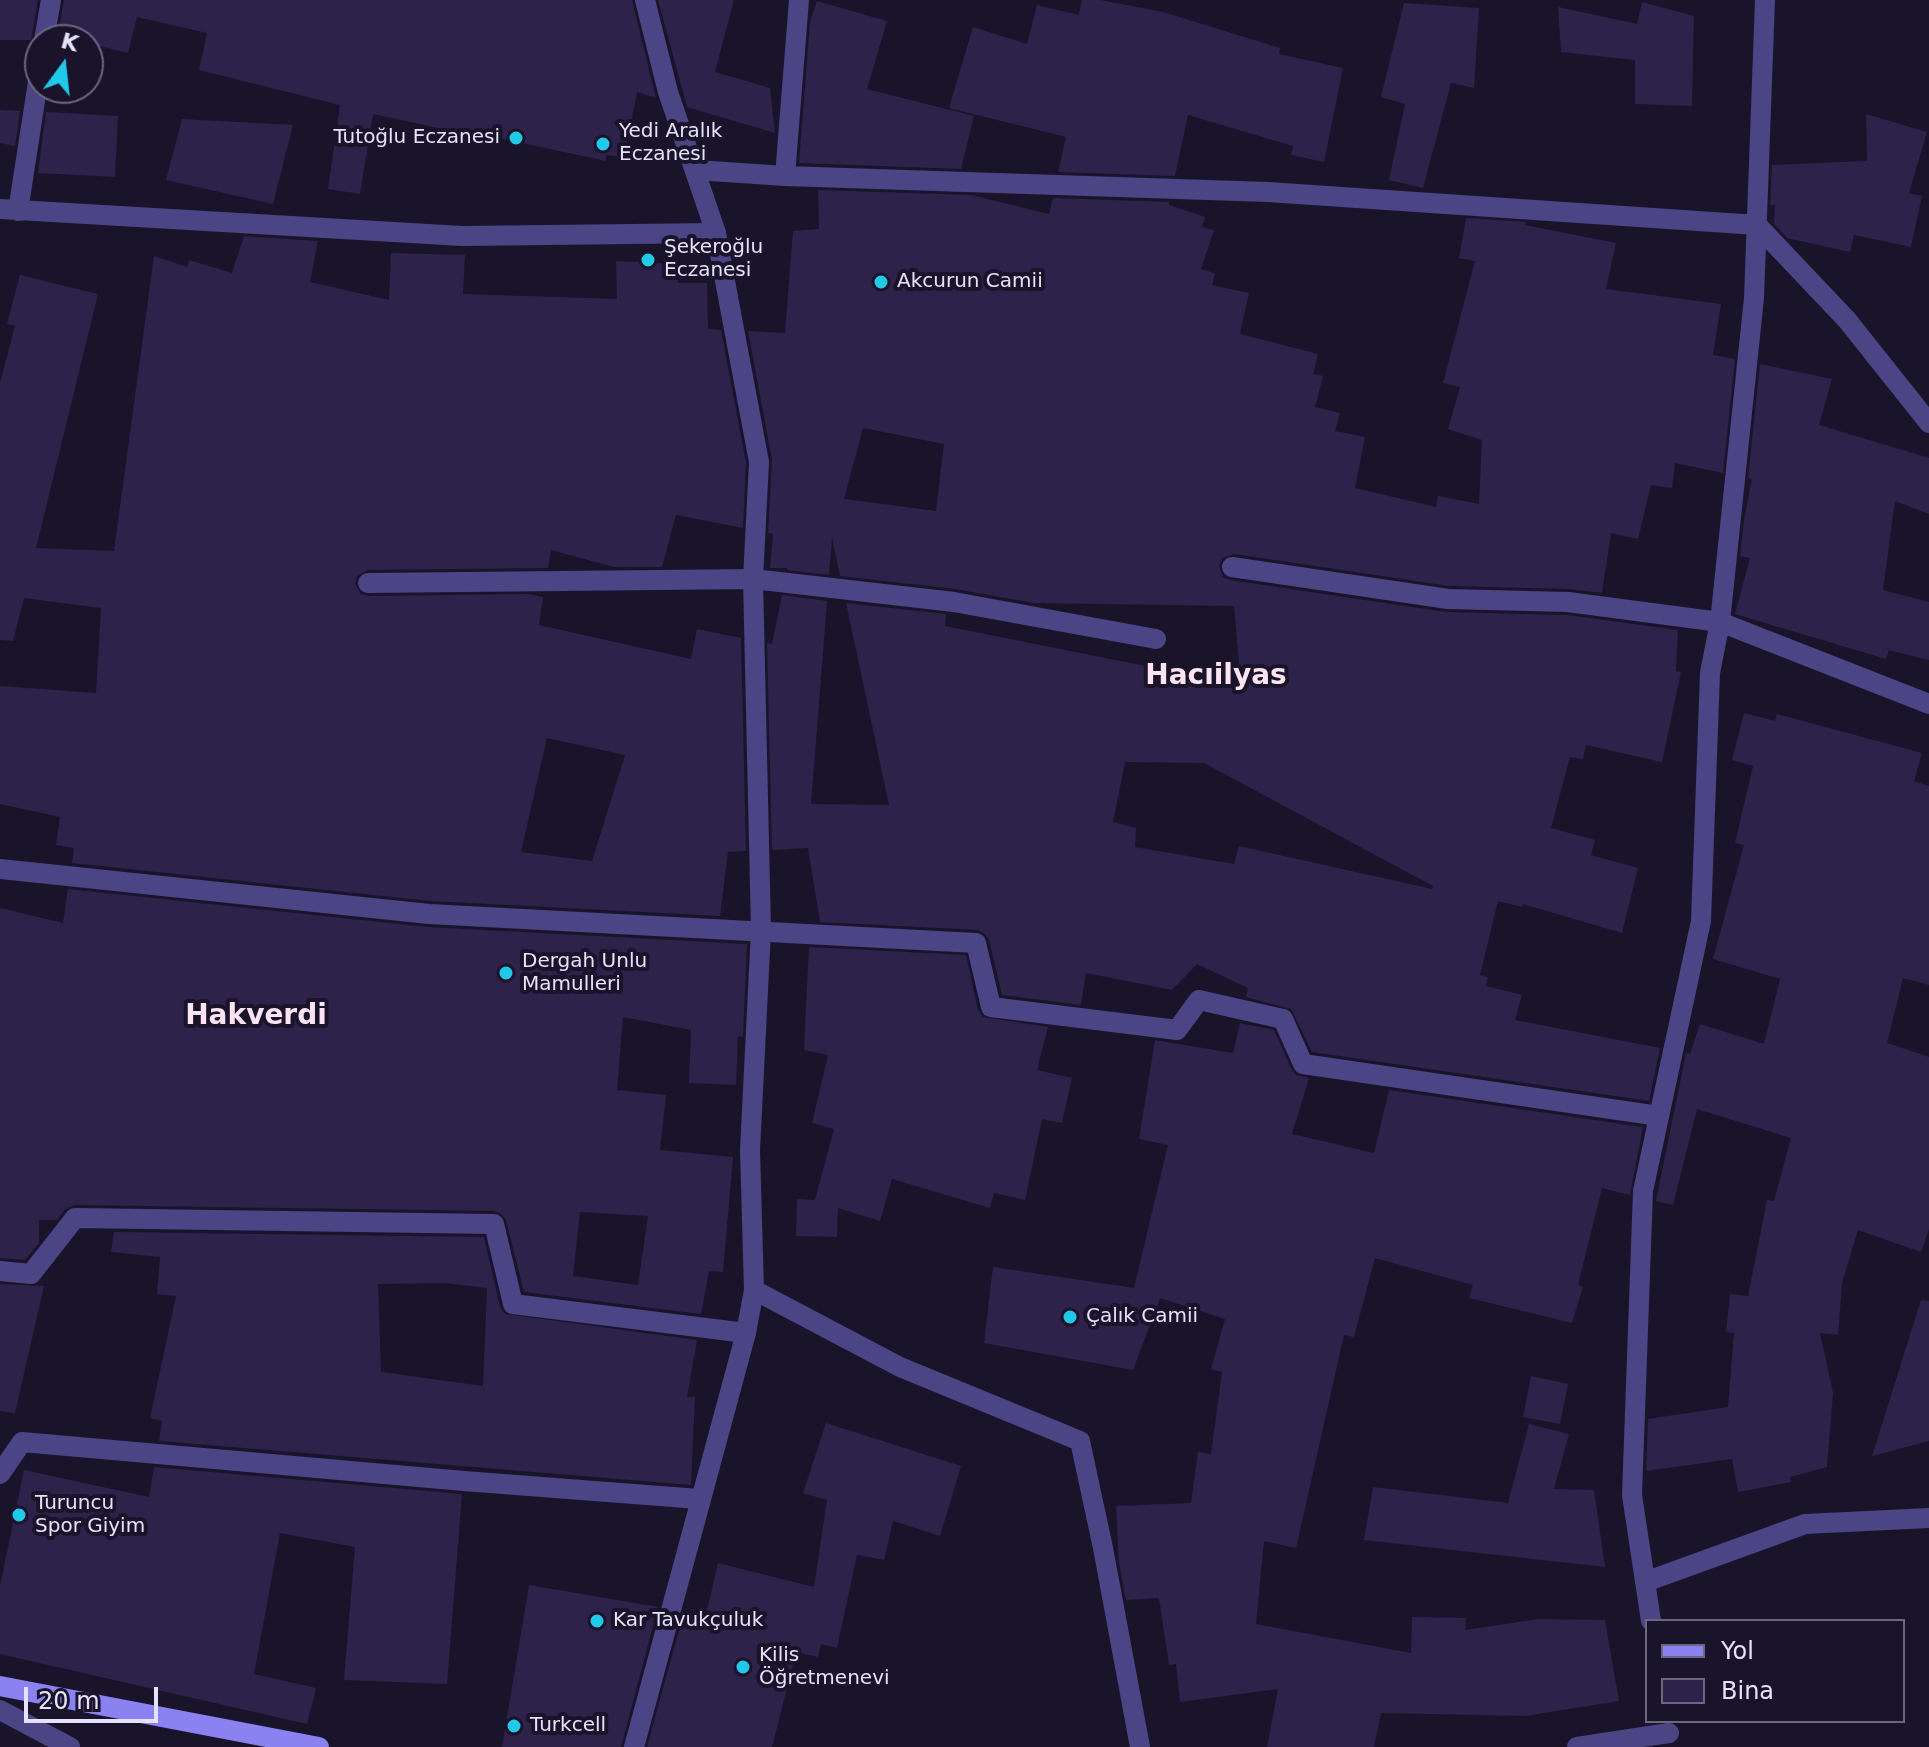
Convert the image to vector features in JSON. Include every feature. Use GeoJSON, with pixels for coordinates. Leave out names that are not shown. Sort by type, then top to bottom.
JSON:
{"type":"FeatureCollection","features":[{"type":"Feature","properties":{"kind":"main road"},"geometry":{"type":"LineString","coordinates":[[0,1686],[319,1747]]}},
{"type":"Feature","properties":{"kind":"street"},"geometry":{"type":"LineString","coordinates":[[47,24],[51,0]]}},
{"type":"Feature","properties":{"kind":"street"},"geometry":{"type":"LineString","coordinates":[[634,1747],[746,1333],[754,1290],[750,1150],[761,930],[753,579],[759,462],[716,233],[668,92],[645,0]]}},
{"type":"Feature","properties":{"kind":"street"},"geometry":{"type":"LineString","coordinates":[[785,176],[799,0]]}},
{"type":"Feature","properties":{"kind":"street"},"geometry":{"type":"LineString","coordinates":[[1651,1619],[1632,1495],[1643,1191],[1701,921],[1710,673],[1720,622],[1754,298],[1765,0]]}},
{"type":"Feature","properties":{"kind":"street"},"geometry":{"type":"LineString","coordinates":[[32,104],[9,210],[462,236],[716,233]]}},
{"type":"Feature","properties":{"kind":"street"},"geometry":{"type":"LineString","coordinates":[[696,170],[785,176],[1268,192],[1757,225],[1847,320],[1929,423]]}},
{"type":"Feature","properties":{"kind":"street"},"geometry":{"type":"LineString","coordinates":[[1232,567],[1448,599],[1568,602],[1720,622],[1929,704]]}},
{"type":"Feature","properties":{"kind":"street"},"geometry":{"type":"LineString","coordinates":[[368,583],[753,579],[954,602],[1156,639]]}},
{"type":"Feature","properties":{"kind":"street"},"geometry":{"type":"LineString","coordinates":[[0,869],[429,914],[976,943],[991,1007],[1177,1030],[1199,1000],[1283,1019],[1303,1064],[1659,1116]]}},
{"type":"Feature","properties":{"kind":"street"},"geometry":{"type":"LineString","coordinates":[[0,1271],[31,1274],[75,1218],[494,1224],[513,1304],[746,1333]]}},
{"type":"Feature","properties":{"kind":"street"},"geometry":{"type":"LineString","coordinates":[[754,1290],[900,1367],[1080,1441],[1140,1747]]}},
{"type":"Feature","properties":{"kind":"street"},"geometry":{"type":"LineString","coordinates":[[0,1474],[22,1442],[699,1499]]}},
{"type":"Feature","properties":{"kind":"street"},"geometry":{"type":"LineString","coordinates":[[1645,1582],[1805,1524],[1929,1518]]}},
{"type":"Feature","properties":{"kind":"street"},"geometry":{"type":"LineString","coordinates":[[0,1710],[70,1747]]}},
{"type":"Feature","properties":{"kind":"street"},"geometry":{"type":"LineString","coordinates":[[1577,1747],[1671,1734]]}},
{"type":"Feature","properties":{"kind":"building"},"geometry":{"type":"Polygon","coordinates":[[[0,0],[38,0],[34,24],[24,24],[24,40],[0,40],[0,0]]]}},
{"type":"Feature","properties":{"kind":"building"},"geometry":{"type":"Polygon","coordinates":[[[64,0],[632,0],[656,98],[637,92],[624,157],[606,155],[606,161],[373,114],[360,194],[328,189],[340,105],[199,70],[207,33],[137,17],[128,53],[104,47],[104,24],[60,24],[64,0]]]}},
{"type":"Feature","properties":{"kind":"building"},"geometry":{"type":"Polygon","coordinates":[[[658,0],[734,0],[715,72],[770,88],[775,133],[687,107],[658,0]]]}},
{"type":"Feature","properties":{"kind":"building"},"geometry":{"type":"Polygon","coordinates":[[[1082,0],[1100,0],[1163,12],[1280,48],[1279,54],[1343,68],[1324,162],[1291,155],[1293,146],[1188,115],[1175,176],[1058,172],[1066,137],[949,108],[973,27],[1027,44],[1037,5],[1079,15],[1082,0]]]}},
{"type":"Feature","properties":{"kind":"building"},"geometry":{"type":"Polygon","coordinates":[[[817,1],[887,21],[867,89],[974,116],[961,169],[799,163],[810,22],[817,1]]]}},
{"type":"Feature","properties":{"kind":"building"},"geometry":{"type":"Polygon","coordinates":[[[1642,2],[1694,16],[1692,106],[1635,104],[1635,60],[1561,52],[1558,7],[1637,24],[1642,2]]]}},
{"type":"Feature","properties":{"kind":"building"},"geometry":{"type":"Polygon","coordinates":[[[1404,3],[1479,8],[1474,88],[1451,83],[1423,188],[1389,180],[1405,104],[1381,97],[1404,3]]]}},
{"type":"Feature","properties":{"kind":"building"},"geometry":{"type":"Polygon","coordinates":[[[0,110],[20,111],[15,146],[0,143],[0,110]]]}},
{"type":"Feature","properties":{"kind":"building"},"geometry":{"type":"Polygon","coordinates":[[[46,112],[118,116],[115,177],[38,173],[46,112]]]}},
{"type":"Feature","properties":{"kind":"building"},"geometry":{"type":"Polygon","coordinates":[[[1866,114],[1927,132],[1909,193],[1922,196],[1911,247],[1854,235],[1850,252],[1787,238],[1774,224],[1775,205],[1770,205],[1772,165],[1867,161],[1866,114]]]}},
{"type":"Feature","properties":{"kind":"building"},"geometry":{"type":"Polygon","coordinates":[[[182,119],[293,125],[273,204],[166,180],[182,119]]]}},
{"type":"Feature","properties":{"kind":"building"},"geometry":{"type":"Polygon","coordinates":[[[818,190],[971,195],[1049,214],[1053,198],[1169,202],[1169,205],[1205,217],[1202,227],[1214,230],[1201,269],[1215,273],[1212,285],[1249,293],[1240,334],[1318,354],[1313,374],[1323,376],[1315,407],[1340,413],[1335,431],[1365,437],[1355,488],[1436,507],[1438,496],[1479,504],[1482,440],[1448,429],[1460,387],[1443,383],[1475,261],[1459,258],[1466,218],[1526,222],[1525,225],[1616,243],[1606,289],[1721,304],[1713,355],[1735,359],[1723,473],[1675,463],[1672,488],[1651,485],[1638,539],[1611,533],[1602,593],[1568,589],[1449,586],[1234,554],[1222,558],[1219,566],[1223,577],[1230,580],[1446,612],[1567,615],[1678,630],[1676,671],[1681,672],[1662,762],[1586,745],[1583,759],[1570,757],[1551,828],[1595,840],[1591,855],[1638,868],[1622,933],[1523,904],[1522,907],[1498,901],[1480,975],[1488,977],[1486,986],[1522,995],[1515,1020],[1660,1048],[1649,1101],[1312,1052],[1291,1009],[1246,997],[1248,988],[1197,964],[1172,990],[1086,973],[1081,1005],[1002,995],[989,940],[978,930],[820,922],[808,848],[772,850],[767,643],[772,644],[782,595],[827,601],[811,804],[889,805],[846,603],[946,614],[945,626],[1241,685],[1234,606],[1034,603],[955,589],[840,576],[832,538],[829,575],[770,568],[773,534],[768,533],[772,460],[748,331],[785,333],[793,231],[819,229],[818,190]],[[863,428],[844,499],[936,511],[944,444],[863,428]],[[1125,762],[1113,822],[1136,828],[1135,847],[1234,864],[1239,846],[1432,889],[1433,886],[1204,763],[1125,762]]]}},
{"type":"Feature","properties":{"kind":"building"},"geometry":{"type":"Polygon","coordinates":[[[244,236],[318,241],[310,282],[389,300],[391,253],[465,255],[463,294],[617,299],[616,261],[676,264],[678,283],[707,283],[708,329],[721,330],[746,463],[743,528],[676,515],[662,567],[614,567],[551,550],[548,568],[368,570],[357,576],[355,584],[361,594],[368,596],[529,594],[543,597],[539,625],[691,659],[697,629],[741,638],[746,851],[728,852],[720,916],[430,901],[72,863],[74,848],[56,845],[60,817],[0,804],[0,686],[96,693],[101,608],[24,598],[13,641],[0,640],[0,383],[15,326],[7,324],[20,275],[98,294],[36,548],[114,551],[154,256],[187,267],[189,260],[232,273],[244,236]],[[547,738],[521,852],[592,861],[625,755],[547,738]]]}},
{"type":"Feature","properties":{"kind":"building"},"geometry":{"type":"Polygon","coordinates":[[[1760,364],[1832,379],[1819,425],[1929,458],[1929,514],[1895,501],[1883,590],[1929,602],[1929,660],[1889,650],[1886,659],[1735,614],[1750,558],[1740,556],[1752,479],[1748,478],[1760,364]]]}},
{"type":"Feature","properties":{"kind":"building"},"geometry":{"type":"Polygon","coordinates":[[[1744,713],[1775,721],[1777,714],[1922,753],[1914,781],[1929,786],[1929,985],[1903,978],[1887,1043],[1929,1057],[1929,1229],[1921,1252],[1858,1230],[1842,1283],[1838,1335],[1820,1333],[1833,1393],[1827,1467],[1790,1477],[1791,1482],[1738,1492],[1732,1459],[1646,1471],[1648,1419],[1728,1407],[1734,1333],[1726,1332],[1730,1294],[1748,1296],[1767,1200],[1774,1201],[1791,1138],[1697,1109],[1673,1205],[1656,1201],[1686,1053],[1690,1054],[1700,1024],[1764,1044],[1780,979],[1713,959],[1744,845],[1735,843],[1753,766],[1732,760],[1744,713]]]}},
{"type":"Feature","properties":{"kind":"building"},"geometry":{"type":"Polygon","coordinates":[[[68,889],[428,927],[747,944],[743,1037],[738,1036],[736,1085],[689,1083],[691,1030],[623,1017],[617,1090],[666,1095],[660,1150],[733,1157],[723,1272],[709,1271],[701,1314],[524,1292],[506,1220],[494,1211],[75,1205],[65,1209],[57,1220],[39,1220],[39,1243],[25,1260],[0,1258],[0,908],[63,923],[68,889]],[[580,1212],[573,1276],[638,1285],[648,1216],[580,1212]]]}},
{"type":"Feature","properties":{"kind":"building"},"geometry":{"type":"Polygon","coordinates":[[[809,947],[966,955],[978,1010],[983,1017],[1048,1027],[1037,1070],[1072,1078],[1062,1123],[1042,1119],[1025,1200],[994,1193],[990,1208],[892,1179],[880,1221],[838,1208],[837,1237],[796,1236],[797,1199],[815,1200],[834,1129],[812,1123],[828,1055],[804,1050],[809,947]]]}},
{"type":"Feature","properties":{"kind":"building"},"geometry":{"type":"Polygon","coordinates":[[[1240,1023],[1274,1030],[1292,1070],[1296,1075],[1309,1078],[1292,1134],[1374,1153],[1389,1090],[1643,1127],[1630,1195],[1602,1188],[1578,1285],[1583,1287],[1572,1323],[1469,1298],[1473,1285],[1375,1258],[1354,1337],[1344,1335],[1296,1548],[1264,1541],[1256,1624],[1411,1653],[1412,1617],[1466,1618],[1465,1630],[1539,1619],[1605,1620],[1619,1701],[1525,1716],[1381,1713],[1374,1747],[1267,1747],[1278,1689],[1180,1702],[1176,1664],[1169,1665],[1159,1598],[1126,1600],[1119,1563],[1116,1506],[1191,1503],[1198,1452],[1211,1454],[1222,1372],[1211,1369],[1225,1319],[1160,1298],[1133,1370],[984,1343],[993,1267],[1134,1288],[1168,1145],[1139,1139],[1155,1040],[1233,1053],[1240,1023]]]}},
{"type":"Feature","properties":{"kind":"building"},"geometry":{"type":"Polygon","coordinates":[[[114,1232],[484,1237],[500,1307],[505,1314],[697,1340],[687,1397],[695,1397],[691,1485],[159,1441],[162,1421],[150,1418],[176,1296],[157,1294],[160,1257],[111,1252],[114,1232]],[[445,1283],[378,1284],[381,1372],[483,1386],[487,1288],[445,1283]]]}},
{"type":"Feature","properties":{"kind":"building"},"geometry":{"type":"Polygon","coordinates":[[[0,1284],[44,1286],[15,1413],[0,1411],[0,1284]]]}},
{"type":"Feature","properties":{"kind":"building"},"geometry":{"type":"Polygon","coordinates":[[[1921,1300],[1929,1301],[1929,1441],[1872,1456],[1921,1300]]]}},
{"type":"Feature","properties":{"kind":"building"},"geometry":{"type":"Polygon","coordinates":[[[1531,1376],[1568,1384],[1560,1424],[1523,1417],[1531,1376]]]}},
{"type":"Feature","properties":{"kind":"building"},"geometry":{"type":"Polygon","coordinates":[[[826,1423],[961,1466],[940,1536],[893,1521],[884,1560],[857,1555],[837,1648],[821,1644],[818,1657],[796,1652],[772,1747],[647,1747],[684,1612],[706,1615],[718,1563],[814,1587],[827,1500],[803,1493],[826,1423]]]}},
{"type":"Feature","properties":{"kind":"building"},"geometry":{"type":"Polygon","coordinates":[[[1529,1424],[1569,1434],[1554,1489],[1594,1490],[1605,1567],[1364,1540],[1373,1487],[1508,1503],[1529,1424]]]}},
{"type":"Feature","properties":{"kind":"building"},"geometry":{"type":"Polygon","coordinates":[[[154,1467],[462,1494],[447,1684],[344,1680],[355,1547],[280,1533],[254,1674],[316,1688],[307,1724],[0,1654],[0,1586],[24,1470],[149,1497],[154,1467]]]}},
{"type":"Feature","properties":{"kind":"building"},"geometry":{"type":"Polygon","coordinates":[[[529,1585],[658,1607],[621,1747],[502,1747],[529,1585]]]}},
{"type":"Feature","properties":{"kind":"place","name":"Tutoğlu Eczanesi"},"geometry":{"type":"Point","coordinates":[516,138]}},
{"type":"Feature","properties":{"kind":"place","name":"Yedi Aralık Eczanesi"},"geometry":{"type":"Point","coordinates":[603,144]}},
{"type":"Feature","properties":{"kind":"place","name":"Şekeroğlu Eczanesi"},"geometry":{"type":"Point","coordinates":[648,260]}},
{"type":"Feature","properties":{"kind":"place","name":"Akcurun Camii"},"geometry":{"type":"Point","coordinates":[881,282]}},
{"type":"Feature","properties":{"kind":"place","name":"Dergah Unlu Mamulleri"},"geometry":{"type":"Point","coordinates":[506,973]}},
{"type":"Feature","properties":{"kind":"place","name":"Çalık Camii"},"geometry":{"type":"Point","coordinates":[1070,1317]}},
{"type":"Feature","properties":{"kind":"place","name":"Turuncu Spor Giyim"},"geometry":{"type":"Point","coordinates":[19,1515]}},
{"type":"Feature","properties":{"kind":"place","name":"Kar Tavukçuluk"},"geometry":{"type":"Point","coordinates":[597,1621]}},
{"type":"Feature","properties":{"kind":"place","name":"Kilis Öğretmenevi"},"geometry":{"type":"Point","coordinates":[743,1667]}},
{"type":"Feature","properties":{"kind":"place","name":"Turkcell"},"geometry":{"type":"Point","coordinates":[514,1726]}},
{"type":"Feature","properties":{"kind":"district","name":"Hacıilyas"},"geometry":{"type":"Point","coordinates":[1216,677]}},
{"type":"Feature","properties":{"kind":"district","name":"Hakverdi"},"geometry":{"type":"Point","coordinates":[256,1017]}}]}
